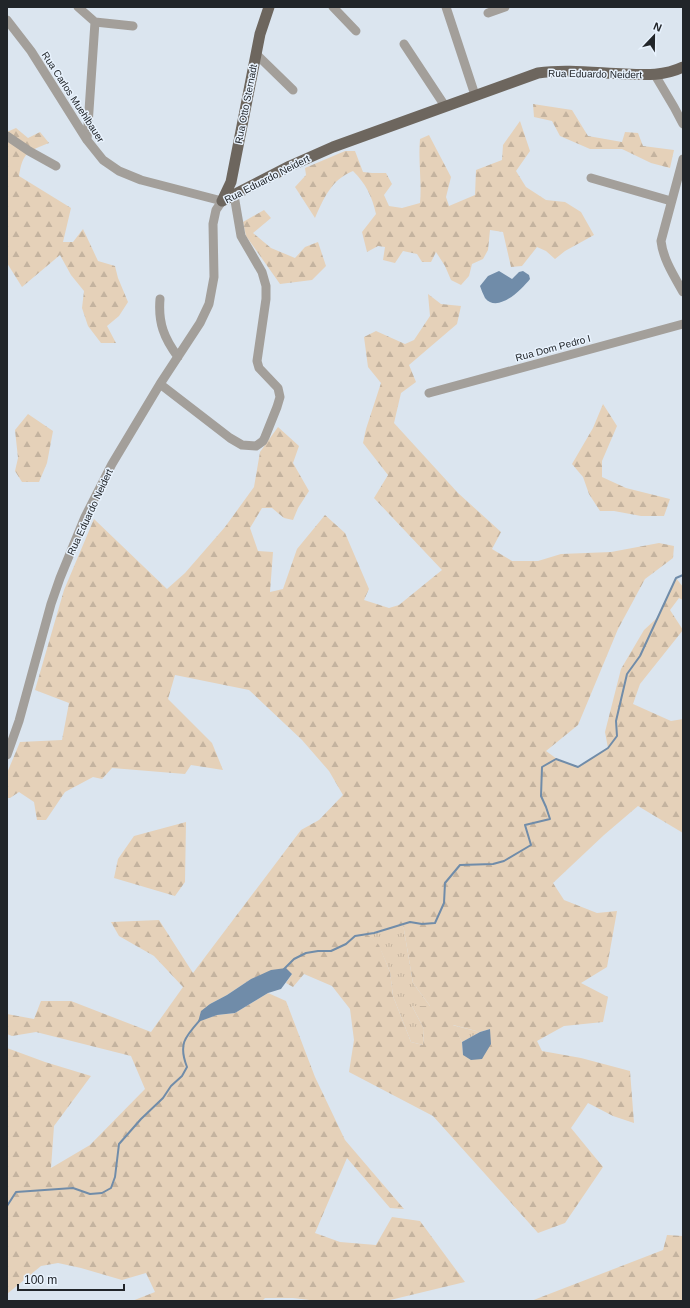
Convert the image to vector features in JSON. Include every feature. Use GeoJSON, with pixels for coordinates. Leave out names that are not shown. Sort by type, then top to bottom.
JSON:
{"type":"FeatureCollection","features":[{"type":"Feature","properties":{"kind":"main road","name":"Rua Otto Sternadt"},"geometry":{"type":"LineString","coordinates":[[222,201],[229,189],[233,174],[262,26],[269,7]]}},
{"type":"Feature","properties":{"kind":"main road","name":"Rua Eduardo Neidert"},"geometry":{"type":"LineString","coordinates":[[222,201],[312,155],[529,76],[546,72],[655,75],[672,72],[683,67]]}},
{"type":"Feature","properties":{"kind":"street"},"geometry":{"type":"LineString","coordinates":[[78,7],[95,22],[133,26]]}},
{"type":"Feature","properties":{"kind":"street"},"geometry":{"type":"LineString","coordinates":[[334,7],[356,31]]}},
{"type":"Feature","properties":{"kind":"street"},"geometry":{"type":"LineString","coordinates":[[446,7],[475,95]]}},
{"type":"Feature","properties":{"kind":"street"},"geometry":{"type":"LineString","coordinates":[[488,13],[505,7]]}},
{"type":"Feature","properties":{"kind":"street","name":"Rua Carlos Muehlbauer"},"geometry":{"type":"LineString","coordinates":[[7,20],[35,57],[87,140],[103,160],[119,171],[141,180],[222,201]]}},
{"type":"Feature","properties":{"kind":"street"},"geometry":{"type":"LineString","coordinates":[[87,140],[95,22]]}},
{"type":"Feature","properties":{"kind":"street"},"geometry":{"type":"LineString","coordinates":[[404,44],[445,106]]}},
{"type":"Feature","properties":{"kind":"street"},"geometry":{"type":"LineString","coordinates":[[256,54],[293,90]]}},
{"type":"Feature","properties":{"kind":"street"},"geometry":{"type":"LineString","coordinates":[[655,75],[683,124]]}},
{"type":"Feature","properties":{"kind":"street"},"geometry":{"type":"LineString","coordinates":[[7,136],[29,151],[56,166]]}},
{"type":"Feature","properties":{"kind":"street"},"geometry":{"type":"LineString","coordinates":[[683,159],[662,233],[661,247],[672,274],[683,292]]}},
{"type":"Feature","properties":{"kind":"street"},"geometry":{"type":"LineString","coordinates":[[591,178],[671,201]]}},
{"type":"Feature","properties":{"kind":"street"},"geometry":{"type":"LineString","coordinates":[[160,384],[230,438],[242,445],[256,446],[263,441],[280,397],[276,385],[261,372],[257,365],[257,356],[266,299],[266,286],[262,272],[241,236],[234,195]]}},
{"type":"Feature","properties":{"kind":"street","name":"Rua Eduardo Neidert"},"geometry":{"type":"LineString","coordinates":[[7,755],[19,721],[52,604],[78,535],[103,479],[160,384],[200,323],[209,304],[214,277],[213,224],[216,210],[222,201]]}},
{"type":"Feature","properties":{"kind":"street"},"geometry":{"type":"LineString","coordinates":[[160,299],[160,314],[164,334],[170,346],[178,356]]}},
{"type":"Feature","properties":{"kind":"street","name":"Rua Dom Pedro I"},"geometry":{"type":"LineString","coordinates":[[429,394],[683,324]]}},
{"type":"Feature","properties":{"kind":"green space"},"geometry":{"type":"Polygon","coordinates":[[[533,104],[572,110],[588,136],[622,142],[625,132],[638,133],[643,146],[674,150],[670,168],[651,163],[622,149],[590,149],[560,136],[552,121],[534,117],[533,104]]]}},
{"type":"Feature","properties":{"kind":"green space"},"geometry":{"type":"Polygon","coordinates":[[[520,121],[530,151],[516,171],[526,187],[546,200],[565,202],[581,212],[594,235],[565,251],[555,259],[546,251],[537,247],[522,266],[511,267],[503,232],[490,230],[488,250],[483,259],[472,264],[469,276],[461,285],[451,280],[445,266],[436,252],[431,262],[422,262],[417,254],[403,251],[395,263],[383,260],[385,247],[378,246],[367,252],[362,232],[376,214],[368,191],[353,171],[339,179],[329,190],[315,218],[295,187],[306,175],[305,168],[345,151],[355,151],[363,172],[386,173],[392,184],[384,195],[389,206],[402,208],[420,203],[420,139],[429,135],[451,177],[446,197],[449,206],[475,195],[476,170],[502,160],[503,145],[520,121]]]}},
{"type":"Feature","properties":{"kind":"green space"},"geometry":{"type":"Polygon","coordinates":[[[16,128],[28,138],[40,132],[49,143],[31,151],[24,157],[19,176],[71,208],[63,242],[73,242],[83,229],[98,261],[115,266],[118,278],[128,302],[119,316],[107,326],[116,343],[101,343],[88,326],[82,308],[84,291],[71,275],[60,255],[22,287],[7,263],[7,132],[16,128]]]}},
{"type":"Feature","properties":{"kind":"green space"},"geometry":{"type":"Polygon","coordinates":[[[264,210],[271,218],[253,233],[271,248],[295,258],[305,247],[318,242],[326,266],[312,280],[280,284],[246,236],[243,222],[264,210]]]}},
{"type":"Feature","properties":{"kind":"green space"},"geometry":{"type":"Polygon","coordinates":[[[428,294],[441,304],[461,306],[457,324],[409,365],[416,382],[401,393],[394,423],[458,493],[501,532],[492,549],[512,561],[538,561],[561,554],[611,552],[659,543],[674,546],[673,558],[645,579],[618,629],[578,725],[546,751],[557,759],[578,767],[608,748],[605,732],[621,669],[644,630],[657,618],[676,578],[683,587],[683,600],[679,598],[670,610],[683,630],[640,684],[633,704],[671,721],[683,719],[683,833],[638,806],[604,835],[553,883],[564,900],[597,913],[617,911],[607,967],[581,983],[608,997],[603,1022],[564,1026],[537,1041],[542,1051],[581,1058],[630,1071],[634,1123],[613,1116],[588,1103],[571,1128],[603,1167],[565,1223],[538,1233],[433,1116],[349,1072],[354,1040],[350,1009],[332,986],[304,974],[293,987],[286,983],[292,974],[251,979],[210,1004],[199,1021],[217,1015],[235,1013],[268,993],[286,1001],[315,1077],[345,1140],[404,1209],[390,1208],[347,1158],[315,1233],[340,1242],[376,1245],[392,1217],[420,1221],[465,1282],[386,1301],[318,1301],[293,1298],[265,1298],[262,1301],[132,1301],[155,1292],[146,1273],[122,1280],[58,1263],[41,1266],[7,1294],[7,1048],[45,1062],[91,1076],[54,1126],[51,1168],[90,1145],[145,1089],[131,1056],[36,1032],[12,1036],[7,1034],[7,1014],[34,1019],[41,1001],[71,1001],[151,1032],[183,987],[154,956],[119,936],[111,922],[159,920],[193,973],[301,830],[319,820],[343,795],[329,771],[302,740],[249,690],[175,675],[168,699],[212,743],[223,770],[191,765],[185,774],[112,768],[102,779],[93,777],[65,792],[46,820],[37,820],[34,802],[19,792],[10,798],[7,798],[7,773],[20,742],[62,740],[69,703],[35,690],[64,590],[94,519],[167,589],[185,573],[225,527],[254,487],[260,452],[278,427],[299,446],[293,463],[309,491],[298,508],[293,520],[284,518],[272,508],[262,508],[250,528],[258,551],[273,552],[270,592],[283,589],[297,549],[325,515],[345,533],[369,589],[364,600],[389,608],[399,605],[442,570],[374,498],[388,475],[363,443],[381,383],[368,367],[364,337],[376,331],[405,344],[414,340],[430,316],[428,294]],[[403,924],[367,934],[379,945],[390,972],[393,996],[411,1042],[423,1045],[424,1029],[412,1006],[430,1006],[413,983],[403,924]],[[453,1025],[462,1042],[463,1055],[490,1029],[480,1032],[453,1025]]]}},
{"type":"Feature","properties":{"kind":"green space"},"geometry":{"type":"Polygon","coordinates":[[[603,404],[617,426],[602,461],[602,477],[626,488],[670,499],[664,516],[641,516],[614,511],[600,511],[589,494],[583,477],[572,464],[593,428],[603,404]]]}},
{"type":"Feature","properties":{"kind":"green space"},"geometry":{"type":"Polygon","coordinates":[[[28,414],[53,431],[47,463],[39,482],[22,482],[15,471],[18,458],[15,430],[28,414]]]}},
{"type":"Feature","properties":{"kind":"green space"},"geometry":{"type":"Polygon","coordinates":[[[186,822],[185,882],[175,896],[114,878],[118,859],[134,836],[186,822]]]}},
{"type":"Feature","properties":{"kind":"green space"},"geometry":{"type":"Polygon","coordinates":[[[403,924],[413,983],[430,1006],[412,1006],[424,1029],[423,1045],[411,1042],[393,996],[390,972],[379,946],[367,934],[403,924]]]}},
{"type":"Feature","properties":{"kind":"green space"},"geometry":{"type":"Polygon","coordinates":[[[452,1025],[480,1032],[462,1042],[452,1025]]]}},
{"type":"Feature","properties":{"kind":"green space"},"geometry":{"type":"Polygon","coordinates":[[[667,1235],[683,1236],[683,1301],[531,1301],[663,1250],[667,1235]]]}},
{"type":"Feature","properties":{"kind":"water"},"geometry":{"type":"Polygon","coordinates":[[[499,271],[512,279],[519,272],[523,271],[529,275],[530,279],[516,294],[503,302],[490,302],[485,298],[480,286],[488,276],[499,271]]]}},
{"type":"Feature","properties":{"kind":"water"},"geometry":{"type":"Polygon","coordinates":[[[286,968],[292,974],[281,989],[268,993],[235,1013],[217,1015],[198,1022],[201,1011],[210,1004],[251,979],[271,970],[286,968]]]}},
{"type":"Feature","properties":{"kind":"water"},"geometry":{"type":"Polygon","coordinates":[[[490,1029],[491,1044],[482,1059],[471,1060],[463,1055],[462,1042],[480,1032],[490,1029]]]}},
{"type":"Feature","properties":{"kind":"waterway"},"geometry":{"type":"LineString","coordinates":[[284,969],[294,959],[306,953],[331,951],[346,944],[355,936],[374,933],[410,922],[422,924],[435,923],[444,903],[445,883],[460,865],[493,864],[504,861],[531,845],[525,825],[550,819],[541,796],[542,767],[556,759],[578,767],[608,748],[617,736],[616,721],[627,674],[640,656],[676,578],[683,575]]}},
{"type":"Feature","properties":{"kind":"waterway"},"geometry":{"type":"LineString","coordinates":[[7,1206],[16,1192],[73,1188],[90,1194],[102,1193],[111,1188],[115,1177],[119,1144],[141,1119],[163,1098],[171,1086],[182,1076],[187,1067],[183,1052],[184,1041],[190,1031],[200,1020]]}}]}
